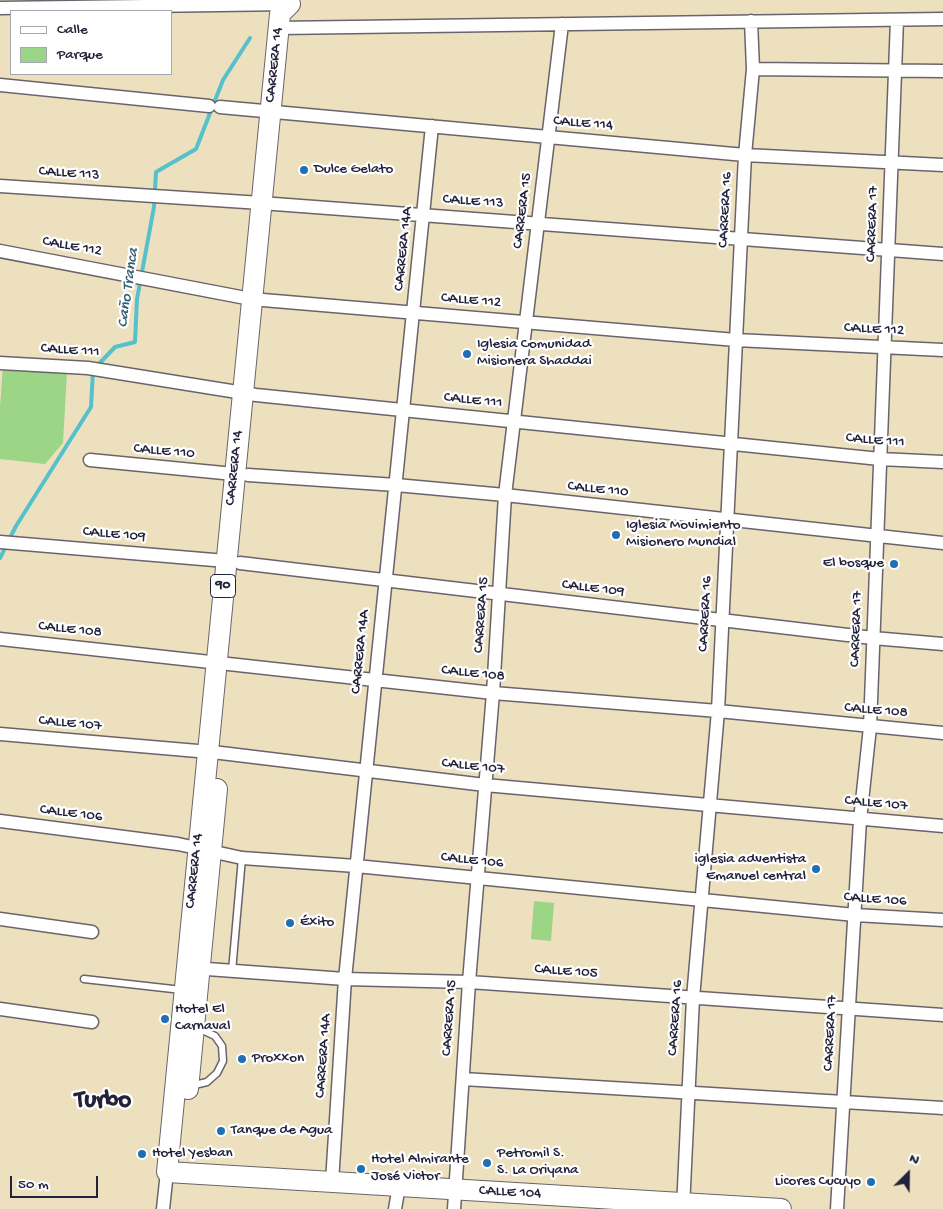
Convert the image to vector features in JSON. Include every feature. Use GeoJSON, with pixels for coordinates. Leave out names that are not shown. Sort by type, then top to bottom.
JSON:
{"type":"FeatureCollection","features":[{"type":"Feature","properties":{"kind":"main road","name":"CARRERA 14"},"geometry":{"type":"LineString","coordinates":[[173,1172],[188,1086],[195,1026],[193,968],[285,28],[294,14],[290,2]]}},
{"type":"Feature","properties":{"kind":"main road","name":"CARRERA 14"},"geometry":{"type":"LineString","coordinates":[[173,1172],[183,990],[193,968]]}},
{"type":"Feature","properties":{"kind":"main road","name":"CALLE 104"},"geometry":{"type":"LineString","coordinates":[[173,1172],[399,1186],[455,1199],[781,1209]]}},
{"type":"Feature","properties":{"kind":"street"},"geometry":{"type":"LineString","coordinates":[[0,8],[290,2]]}},
{"type":"Feature","properties":{"kind":"street"},"geometry":{"type":"LineString","coordinates":[[285,28],[943,19]]}},
{"type":"Feature","properties":{"kind":"street","name":"CARRERA 17"},"geometry":{"type":"LineString","coordinates":[[837,1209],[860,820],[870,727],[897,20]]}},
{"type":"Feature","properties":{"kind":"street","name":"CARRERA 16"},"geometry":{"type":"LineString","coordinates":[[683,1206],[693,998],[718,711],[740,239],[753,69],[751,21]]}},
{"type":"Feature","properties":{"kind":"street","name":"CARRERA 15"},"geometry":{"type":"LineString","coordinates":[[455,1199],[469,982],[493,693],[505,496],[562,24]]}},
{"type":"Feature","properties":{"kind":"street"},"geometry":{"type":"LineString","coordinates":[[753,69],[943,72]]}},
{"type":"Feature","properties":{"kind":"street","name":"CALLE 114"},"geometry":{"type":"LineString","coordinates":[[0,85],[277,113],[745,155],[943,165]]}},
{"type":"Feature","properties":{"kind":"street","name":"CARRERA 14A"},"geometry":{"type":"LineString","coordinates":[[332,1182],[356,866],[432,126]]}},
{"type":"Feature","properties":{"kind":"street","name":"CALLE 113"},"geometry":{"type":"LineString","coordinates":[[0,186],[162,196],[943,254]]}},
{"type":"Feature","properties":{"kind":"street","name":"CALLE 112"},"geometry":{"type":"LineString","coordinates":[[0,251],[258,300],[736,340],[943,350]]}},
{"type":"Feature","properties":{"kind":"street","name":"CALLE 111"},"geometry":{"type":"LineString","coordinates":[[0,363],[105,370],[249,394],[880,459],[943,462]]}},
{"type":"Feature","properties":{"kind":"street","name":"CALLE 110"},"geometry":{"type":"LineString","coordinates":[[90,460],[241,474],[396,485],[943,543]]}},
{"type":"Feature","properties":{"kind":"street","name":"CALLE 109"},"geometry":{"type":"LineString","coordinates":[[0,542],[233,562],[873,638],[943,644]]}},
{"type":"Feature","properties":{"kind":"street","name":"CALLE 108"},"geometry":{"type":"LineString","coordinates":[[0,639],[493,693],[718,711],[943,734]]}},
{"type":"Feature","properties":{"kind":"street","name":"CALLE 107"},"geometry":{"type":"LineString","coordinates":[[0,734],[214,753],[485,785],[943,826]]}},
{"type":"Feature","properties":{"kind":"street","name":"CALLE 106"},"geometry":{"type":"LineString","coordinates":[[0,821],[204,850],[242,858],[356,866],[855,915],[943,920]]}},
{"type":"Feature","properties":{"kind":"street"},"geometry":{"type":"LineString","coordinates":[[0,920],[92,932]]}},
{"type":"Feature","properties":{"kind":"street","name":"CALLE 105"},"geometry":{"type":"LineString","coordinates":[[193,968],[346,979],[469,982],[943,1015]]}},
{"type":"Feature","properties":{"kind":"street"},"geometry":{"type":"LineString","coordinates":[[0,1009],[92,1022]]}},
{"type":"Feature","properties":{"kind":"street"},"geometry":{"type":"LineString","coordinates":[[463,1079],[943,1108]]}},
{"type":"Feature","properties":{"kind":"street","name":"CARRERA 14"},"geometry":{"type":"LineString","coordinates":[[163,1209],[173,1172]]}},
{"type":"Feature","properties":{"kind":"street"},"geometry":{"type":"LineString","coordinates":[[395,1209],[399,1186]]}},
{"type":"Feature","properties":{"kind":"lane"},"geometry":{"type":"LineString","coordinates":[[232,971],[242,858]]}},
{"type":"Feature","properties":{"kind":"lane"},"geometry":{"type":"LineString","coordinates":[[84,979],[183,990]]}},
{"type":"Feature","properties":{"kind":"lane"},"geometry":{"type":"LineString","coordinates":[[188,1086],[208,1082],[217,1073],[223,1061],[222,1046],[215,1036],[195,1026]]}},
{"type":"Feature","properties":{"kind":"green space"},"geometry":{"type":"Polygon","coordinates":[[[3,366],[67,372],[63,443],[45,464],[0,459],[0,406],[3,366]]]}},
{"type":"Feature","properties":{"kind":"green space"},"geometry":{"type":"Polygon","coordinates":[[[534,901],[554,903],[551,941],[531,939],[534,901]]]}},
{"type":"Feature","properties":{"kind":"waterway","name":"Caño Tranca"},"geometry":{"type":"LineString","coordinates":[[97,366],[115,347],[135,342],[137,299],[154,207],[156,172],[196,149],[223,80],[250,38]]}},
{"type":"Feature","properties":{"kind":"waterway","name":"Caño Tranca"},"geometry":{"type":"LineString","coordinates":[[0,558],[16,526],[91,407],[93,371]]}},
{"type":"Feature","properties":{"kind":"place","name":"Dulce Gelato"},"geometry":{"type":"Point","coordinates":[304,170]}},
{"type":"Feature","properties":{"kind":"place","name":"Iglesia Comunidad Misionera Shaddai"},"geometry":{"type":"Point","coordinates":[467,354]}},
{"type":"Feature","properties":{"kind":"place","name":"Iglesia Movimiento Misionero Mundial"},"geometry":{"type":"Point","coordinates":[616,535]}},
{"type":"Feature","properties":{"kind":"place","name":"El bosque"},"geometry":{"type":"Point","coordinates":[894,564]}},
{"type":"Feature","properties":{"kind":"place","name":"iglesia adventista Emanuel central"},"geometry":{"type":"Point","coordinates":[816,869]}},
{"type":"Feature","properties":{"kind":"place","name":"Éxito"},"geometry":{"type":"Point","coordinates":[290,923]}},
{"type":"Feature","properties":{"kind":"place","name":"Hotel El Carnaval"},"geometry":{"type":"Point","coordinates":[165,1019]}},
{"type":"Feature","properties":{"kind":"place","name":"Proxxon"},"geometry":{"type":"Point","coordinates":[242,1059]}},
{"type":"Feature","properties":{"kind":"place","name":"Tanque de Agua"},"geometry":{"type":"Point","coordinates":[221,1131]}},
{"type":"Feature","properties":{"kind":"place","name":"Hotel Yesban"},"geometry":{"type":"Point","coordinates":[142,1154]}},
{"type":"Feature","properties":{"kind":"place","name":"Petromil S. S. La Oriyana"},"geometry":{"type":"Point","coordinates":[487,1163]}},
{"type":"Feature","properties":{"kind":"place","name":"Hotel Almirante José Victor"},"geometry":{"type":"Point","coordinates":[361,1169]}},
{"type":"Feature","properties":{"kind":"place","name":"Licores Cucuyo"},"geometry":{"type":"Point","coordinates":[871,1182]}},
{"type":"Feature","properties":{"kind":"district","name":"Turbo"},"geometry":{"type":"Point","coordinates":[103,1102]}}]}
